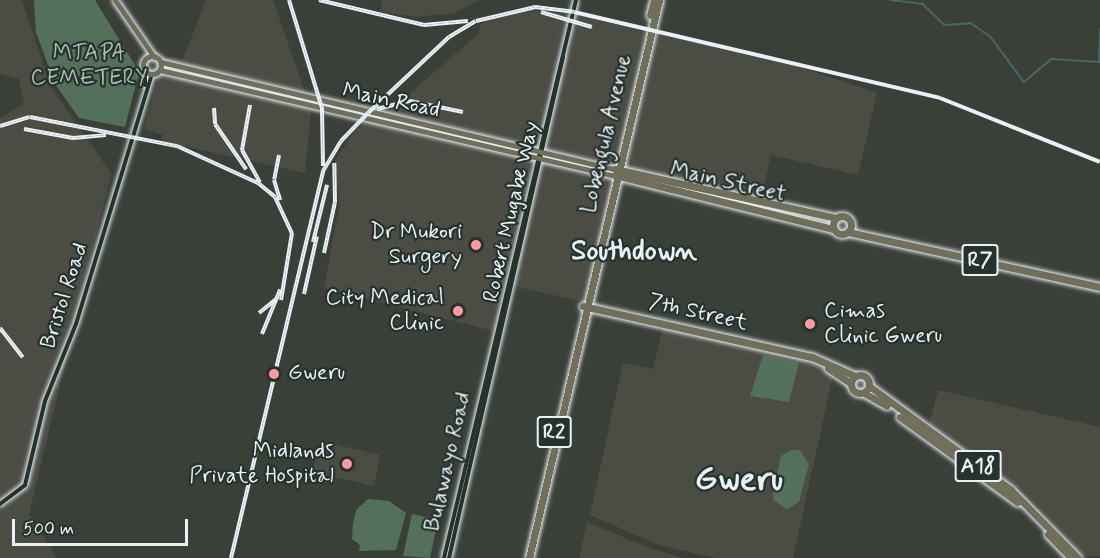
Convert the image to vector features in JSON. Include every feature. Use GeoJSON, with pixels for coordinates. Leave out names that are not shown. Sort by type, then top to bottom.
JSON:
{"type":"FeatureCollection","features":[{"type":"Feature","properties":{"kind":"highway","name":"Lobengula Avenue"},"geometry":{"type":"LineString","coordinates":[[616,172],[654,0]]}},
{"type":"Feature","properties":{"kind":"highway","name":"Lobengula Avenue"},"geometry":{"type":"LineString","coordinates":[[527,558],[584,306],[659,0]]}},
{"type":"Feature","properties":{"kind":"highway","name":"Main Street"},"geometry":{"type":"LineString","coordinates":[[616,172],[817,219],[846,217],[849,228],[840,234],[817,219]]}},
{"type":"Feature","properties":{"kind":"highway"},"geometry":{"type":"LineString","coordinates":[[833,229],[836,218]]}},
{"type":"Feature","properties":{"kind":"highway","name":"R7"},"geometry":{"type":"LineString","coordinates":[[849,228],[860,233],[1100,287]]}},
{"type":"Feature","properties":{"kind":"highway","name":"7th Street"},"geometry":{"type":"LineString","coordinates":[[584,306],[805,356],[855,376]]}},
{"type":"Feature","properties":{"kind":"highway","name":"7th Street"},"geometry":{"type":"LineString","coordinates":[[805,356],[850,383]]}},
{"type":"Feature","properties":{"kind":"highway"},"geometry":{"type":"LineString","coordinates":[[850,383],[855,376]]}},
{"type":"Feature","properties":{"kind":"highway","name":"A18"},"geometry":{"type":"LineString","coordinates":[[855,376],[865,376],[869,386],[1001,483],[1070,554],[1078,558]]}},
{"type":"Feature","properties":{"kind":"highway","name":"A18"},"geometry":{"type":"LineString","coordinates":[[850,383],[853,391],[864,393],[999,487],[1033,515]]}},
{"type":"Feature","properties":{"kind":"highway"},"geometry":{"type":"LineString","coordinates":[[864,393],[869,386]]}},
{"type":"Feature","properties":{"kind":"main road"},"geometry":{"type":"LineString","coordinates":[[115,0],[142,46],[160,62],[160,70],[152,75],[145,72],[142,46]]}},
{"type":"Feature","properties":{"kind":"main road"},"geometry":{"type":"LineString","coordinates":[[144,62],[154,57]]}},
{"type":"Feature","properties":{"kind":"main road","name":"Main Road"},"geometry":{"type":"LineString","coordinates":[[160,62],[269,93]]}},
{"type":"Feature","properties":{"kind":"main road","name":"Main Road"},"geometry":{"type":"LineString","coordinates":[[160,70],[616,172]]}},
{"type":"Feature","properties":{"kind":"street","name":"Robert Mugabe Way"},"geometry":{"type":"LineString","coordinates":[[489,375],[576,0]]}},
{"type":"Feature","properties":{"kind":"street","name":"Bristol Road"},"geometry":{"type":"LineString","coordinates":[[0,504],[25,485],[45,401],[76,324],[145,86],[145,72]]}},
{"type":"Feature","properties":{"kind":"street","name":"Bristol Road"},"geometry":{"type":"LineString","coordinates":[[145,86],[152,75]]}},
{"type":"Feature","properties":{"kind":"street","name":"Bulawayo Road"},"geometry":{"type":"LineString","coordinates":[[444,558],[489,375]]}},
{"type":"Feature","properties":{"kind":"street","name":"Bulawayo Road"},"geometry":{"type":"LineString","coordinates":[[449,558],[489,375]]}},
{"type":"Feature","properties":{"kind":"shaded area"},"geometry":{"type":"Polygon","coordinates":[[[0,0],[22,0],[50,86],[111,173],[29,514],[57,558],[0,558],[0,118],[24,104],[19,79],[0,74],[0,0]]]}},
{"type":"Feature","properties":{"kind":"shaded area"},"geometry":{"type":"Polygon","coordinates":[[[206,0],[273,0],[311,110],[305,173],[161,141],[163,135],[144,129],[164,57],[183,59],[206,0]]]}},
{"type":"Feature","properties":{"kind":"shaded area"},"geometry":{"type":"Polygon","coordinates":[[[382,0],[479,0],[454,13],[417,17],[380,12],[382,0]]]}},
{"type":"Feature","properties":{"kind":"shaded area"},"geometry":{"type":"Polygon","coordinates":[[[530,10],[578,15],[791,64],[877,93],[858,175],[771,155],[758,212],[618,180],[589,303],[513,286],[502,333],[324,288],[339,207],[335,161],[355,130],[377,109],[391,110],[478,34],[481,24],[505,13],[530,10]]]}},
{"type":"Feature","properties":{"kind":"shaded area"},"geometry":{"type":"Polygon","coordinates":[[[663,328],[805,359],[833,375],[793,558],[715,558],[659,545],[590,515],[623,363],[653,369],[663,328]]]}},
{"type":"Feature","properties":{"kind":"shaded area"},"geometry":{"type":"Polygon","coordinates":[[[938,390],[1100,427],[1100,556],[1086,557],[1021,488],[929,426],[938,390]]]}},
{"type":"Feature","properties":{"kind":"shaded area","name":"Midlands Private Hospital"},"geometry":{"type":"Polygon","coordinates":[[[320,441],[380,455],[374,486],[313,472],[320,441]]]}},
{"type":"Feature","properties":{"kind":"shaded area"},"geometry":{"type":"Polygon","coordinates":[[[587,522],[649,548],[683,558],[579,558],[587,522]]]}},
{"type":"Feature","properties":{"kind":"green space","name":"MTAPA CEMETERY"},"geometry":{"type":"Polygon","coordinates":[[[34,0],[95,0],[139,72],[125,127],[79,118],[55,84],[36,32],[34,0]]]}},
{"type":"Feature","properties":{"kind":"green space"},"geometry":{"type":"Polygon","coordinates":[[[763,355],[799,363],[789,402],[750,396],[763,355]]]}},
{"type":"Feature","properties":{"kind":"green space"},"geometry":{"type":"Polygon","coordinates":[[[792,450],[800,450],[809,464],[799,502],[787,509],[773,500],[773,493],[781,456],[792,450]]]}},
{"type":"Feature","properties":{"kind":"green space"},"geometry":{"type":"Polygon","coordinates":[[[368,499],[389,501],[406,513],[396,550],[359,551],[360,545],[352,539],[356,510],[368,499]]]}},
{"type":"Feature","properties":{"kind":"green space"},"geometry":{"type":"Polygon","coordinates":[[[412,514],[438,520],[430,558],[403,556],[412,514]]]}},
{"type":"Feature","properties":{"kind":"waterway"},"geometry":{"type":"LineString","coordinates":[[891,0],[923,4],[945,25],[971,23],[991,37],[1024,82],[1051,59],[1099,62],[1100,30]]}},
{"type":"Feature","properties":{"kind":"railway"},"geometry":{"type":"LineString","coordinates":[[289,0],[322,108],[323,166]]}},
{"type":"Feature","properties":{"kind":"railway"},"geometry":{"type":"LineString","coordinates":[[319,0],[424,25],[468,21]]}},
{"type":"Feature","properties":{"kind":"railway"},"geometry":{"type":"LineString","coordinates":[[231,558],[323,171],[341,141],[368,113],[449,37],[476,21],[535,7],[574,12],[940,98],[1100,162]]}},
{"type":"Feature","properties":{"kind":"railway"},"geometry":{"type":"LineString","coordinates":[[541,12],[592,27]]}},
{"type":"Feature","properties":{"kind":"railway"},"geometry":{"type":"LineString","coordinates":[[377,109],[410,101],[463,112]]}},
{"type":"Feature","properties":{"kind":"railway"},"geometry":{"type":"LineString","coordinates":[[250,105],[242,150],[260,182]]}},
{"type":"Feature","properties":{"kind":"railway"},"geometry":{"type":"LineString","coordinates":[[214,108],[215,124],[246,169]]}},
{"type":"Feature","properties":{"kind":"railway"},"geometry":{"type":"LineString","coordinates":[[0,126],[30,117],[177,146],[258,183],[275,197],[292,233],[281,300]]}},
{"type":"Feature","properties":{"kind":"railway"},"geometry":{"type":"LineString","coordinates":[[24,129],[73,138],[106,135]]}},
{"type":"Feature","properties":{"kind":"railway"},"geometry":{"type":"LineString","coordinates":[[279,155],[274,180],[280,200]]}},
{"type":"Feature","properties":{"kind":"railway"},"geometry":{"type":"LineString","coordinates":[[324,253],[335,202],[334,163]]}},
{"type":"Feature","properties":{"kind":"railway"},"geometry":{"type":"LineString","coordinates":[[313,242],[327,185]]}},
{"type":"Feature","properties":{"kind":"railway"},"geometry":{"type":"LineString","coordinates":[[304,294],[317,236]]}},
{"type":"Feature","properties":{"kind":"railway"},"geometry":{"type":"LineString","coordinates":[[262,334],[280,290]]}},
{"type":"Feature","properties":{"kind":"railway"},"geometry":{"type":"LineString","coordinates":[[259,313],[276,299]]}},
{"type":"Feature","properties":{"kind":"railway"},"geometry":{"type":"LineString","coordinates":[[0,328],[23,357]]}},
{"type":"Feature","properties":{"kind":"place","name":"Dr Mukori Surgery"},"geometry":{"type":"Point","coordinates":[476,245]}},
{"type":"Feature","properties":{"kind":"place","name":"City Medical Clinic"},"geometry":{"type":"Point","coordinates":[458,311]}},
{"type":"Feature","properties":{"kind":"place","name":"Cimas Clinic Gweru"},"geometry":{"type":"Point","coordinates":[810,324]}},
{"type":"Feature","properties":{"kind":"place","name":"Gweru"},"geometry":{"type":"Point","coordinates":[274,374]}},
{"type":"Feature","properties":{"kind":"place","name":"Midlands Private Hospital"},"geometry":{"type":"Point","coordinates":[347,464]}},
{"type":"Feature","properties":{"kind":"district","name":"Southdown"},"geometry":{"type":"Point","coordinates":[634,252]}},
{"type":"Feature","properties":{"kind":"district","name":"Gweru"},"geometry":{"type":"Point","coordinates":[739,480]}}]}
